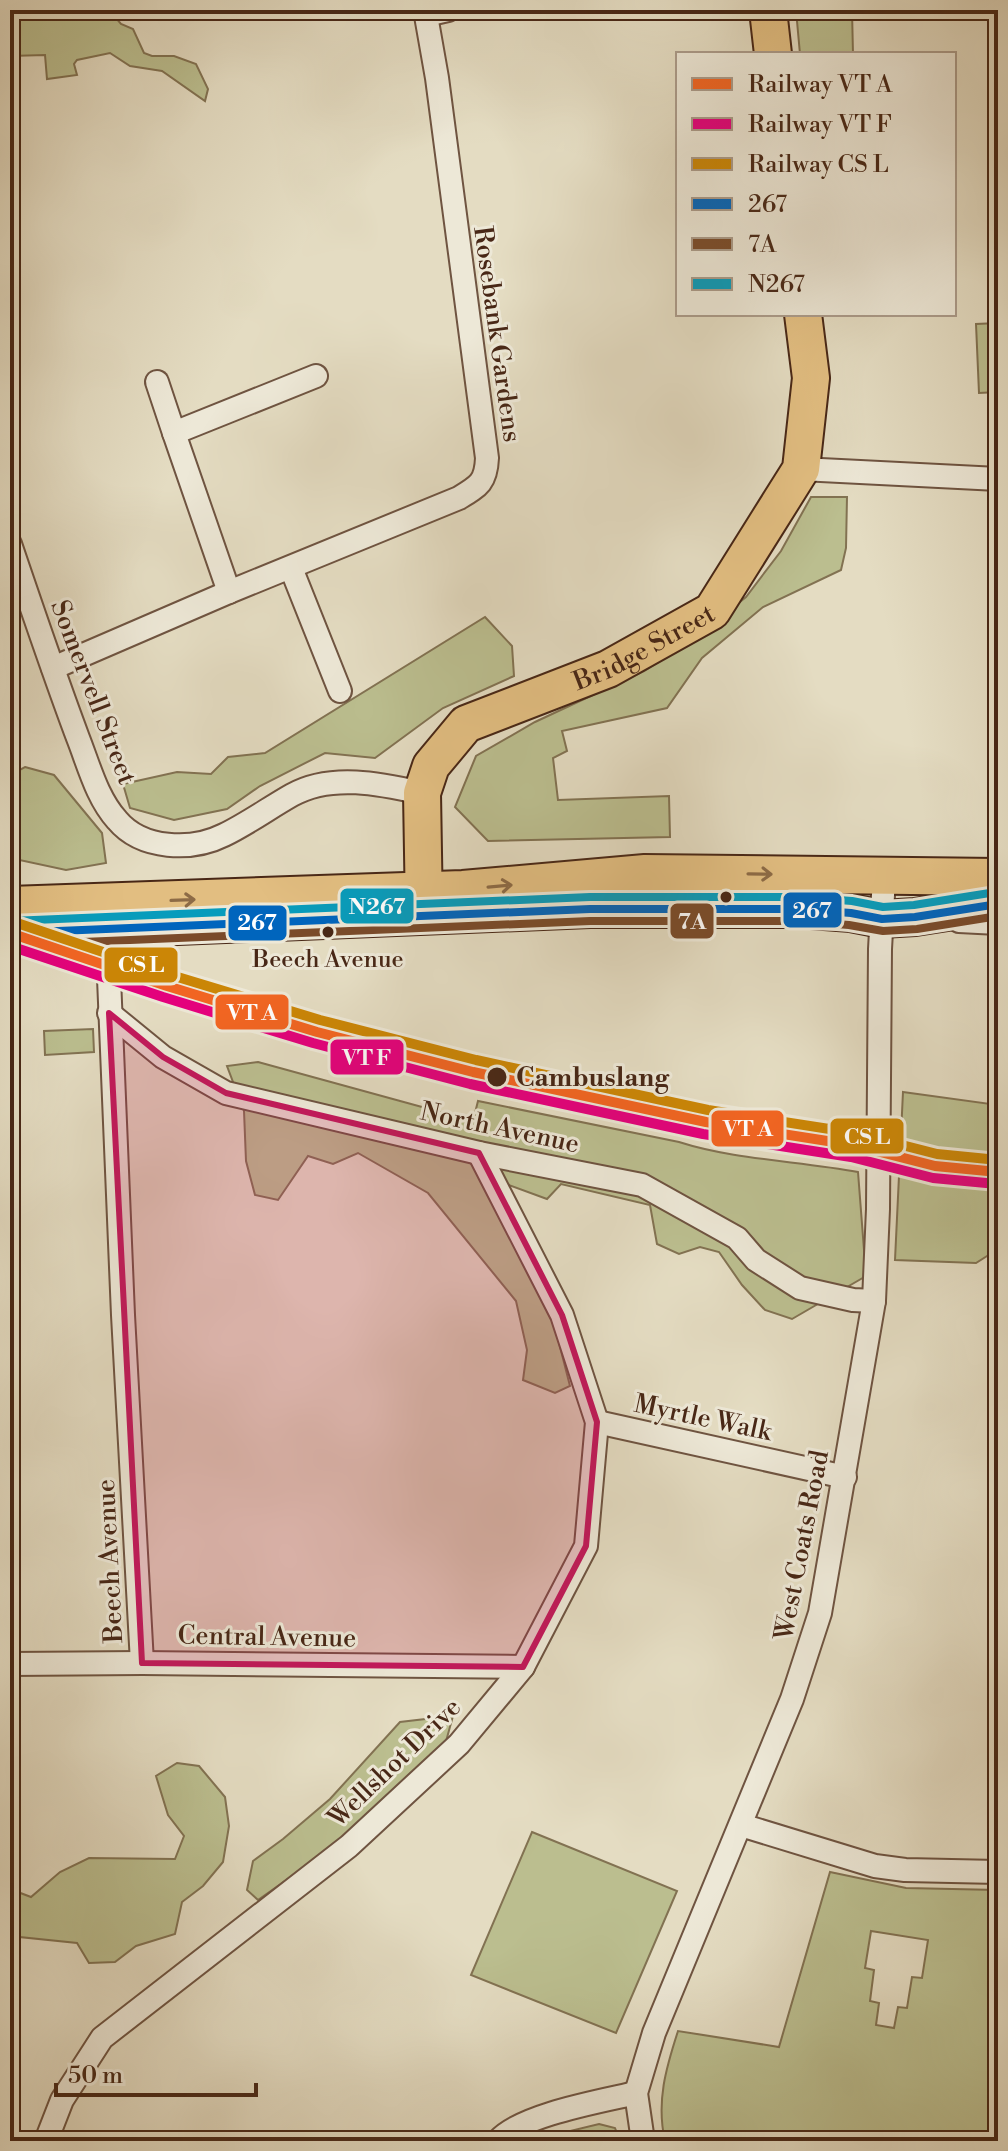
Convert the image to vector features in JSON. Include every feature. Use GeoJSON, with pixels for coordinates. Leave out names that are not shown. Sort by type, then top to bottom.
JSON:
{"type":"FeatureCollection","features":[{"type":"Feature","properties":{"kind":"main road"},"geometry":{"type":"LineString","coordinates":[[768,10],[773,52]]}},
{"type":"Feature","properties":{"kind":"main road","name":"Bridge Street"},"geometry":{"type":"LineString","coordinates":[[424,904],[422,793],[431,766],[466,724],[608,669],[712,611],[801,469],[811,378],[803,316]]}},
{"type":"Feature","properties":{"kind":"main road"},"geometry":{"type":"LineString","coordinates":[[424,904],[645,873],[998,877]]}},
{"type":"Feature","properties":{"kind":"main road"},"geometry":{"type":"LineString","coordinates":[[10,933],[106,916],[424,904],[590,909],[798,909],[882,919],[998,904]]}},
{"type":"Feature","properties":{"kind":"main road"},"geometry":{"type":"LineString","coordinates":[[10,905],[106,916]]}},
{"type":"Feature","properties":{"kind":"street","name":"Rosebank Gardens"},"geometry":{"type":"LineString","coordinates":[[53,668],[459,498],[478,487],[486,474],[487,458],[437,78],[425,12],[448,10]]}},
{"type":"Feature","properties":{"kind":"street"},"geometry":{"type":"LineString","coordinates":[[174,433],[316,376]]}},
{"type":"Feature","properties":{"kind":"street"},"geometry":{"type":"LineString","coordinates":[[157,382],[229,592]]}},
{"type":"Feature","properties":{"kind":"street"},"geometry":{"type":"LineString","coordinates":[[801,469],[998,479]]}},
{"type":"Feature","properties":{"kind":"street","name":"Somervell Street"},"geometry":{"type":"LineString","coordinates":[[10,544],[103,799],[118,823],[164,845],[191,846],[221,837],[294,793],[331,783],[377,783],[422,793]]}},
{"type":"Feature","properties":{"kind":"street"},"geometry":{"type":"LineString","coordinates":[[291,568],[340,691]]}},
{"type":"Feature","properties":{"kind":"street","name":"West Coats Road"},"geometry":{"type":"LineString","coordinates":[[636,2093],[654,2033],[806,1661],[820,1613],[874,1301],[884,877]]}},
{"type":"Feature","properties":{"kind":"street"},"geometry":{"type":"LineString","coordinates":[[935,914],[957,920],[998,923]]}},
{"type":"Feature","properties":{"kind":"street","name":"Beech Avenue"},"geometry":{"type":"LineString","coordinates":[[106,916],[142,1663]]}},
{"type":"Feature","properties":{"kind":"street","name":"North Avenue"},"geometry":{"type":"LineString","coordinates":[[109,1013],[163,1057],[226,1093],[479,1153],[642,1185],[737,1238],[756,1260],[800,1288],[853,1300],[874,1301]]}},
{"type":"Feature","properties":{"kind":"street","name":"Wellshot Drive"},"geometry":{"type":"LineString","coordinates":[[46,2141],[62,2100],[102,2038],[349,1846],[459,1744],[523,1667],[586,1546],[597,1422],[562,1315],[479,1153]]}},
{"type":"Feature","properties":{"kind":"street","name":"Myrtle Walk"},"geometry":{"type":"LineString","coordinates":[[597,1422],[845,1477]]}},
{"type":"Feature","properties":{"kind":"street","name":"Central Avenue"},"geometry":{"type":"LineString","coordinates":[[10,1664],[523,1667]]}},
{"type":"Feature","properties":{"kind":"street"},"geometry":{"type":"LineString","coordinates":[[741,1825],[875,1866],[905,1870],[998,1872]]}},
{"type":"Feature","properties":{"kind":"street"},"geometry":{"type":"LineString","coordinates":[[498,2141],[505,2133],[534,2120],[636,2093],[643,2141]]}},
{"type":"Feature","properties":{"kind":"highlighted area"},"geometry":{"type":"Polygon","coordinates":[[[109,1013],[163,1057],[226,1093],[479,1153],[562,1315],[597,1422],[586,1546],[523,1667],[142,1663],[109,1013]]]}},
{"type":"Feature","properties":{"kind":"green space"},"geometry":{"type":"Polygon","coordinates":[[[10,10],[109,10],[121,24],[133,29],[144,53],[174,56],[196,64],[208,89],[205,101],[162,71],[130,66],[110,53],[77,60],[74,64],[77,75],[47,79],[45,55],[10,56],[10,10]]]}},
{"type":"Feature","properties":{"kind":"green space"},"geometry":{"type":"Polygon","coordinates":[[[796,10],[852,10],[853,52],[800,52],[796,10]]]}},
{"type":"Feature","properties":{"kind":"green space"},"geometry":{"type":"Polygon","coordinates":[[[998,323],[998,392],[979,393],[976,324],[998,323]]]}},
{"type":"Feature","properties":{"kind":"green space"},"geometry":{"type":"Polygon","coordinates":[[[811,497],[847,497],[846,548],[841,570],[763,607],[702,658],[667,708],[562,731],[567,751],[553,758],[558,800],[669,796],[670,837],[488,841],[455,807],[476,756],[535,722],[644,671],[693,640],[746,597],[781,551],[811,497]]]}},
{"type":"Feature","properties":{"kind":"green space"},"geometry":{"type":"Polygon","coordinates":[[[485,617],[512,646],[514,676],[443,708],[375,758],[325,753],[260,786],[227,809],[174,820],[130,808],[123,784],[177,772],[211,774],[228,757],[265,753],[485,617]]]}},
{"type":"Feature","properties":{"kind":"green space"},"geometry":{"type":"Polygon","coordinates":[[[25,767],[54,775],[102,833],[106,863],[66,870],[10,858],[10,775],[25,767]]]}},
{"type":"Feature","properties":{"kind":"green space"},"geometry":{"type":"Polygon","coordinates":[[[93,1029],[94,1052],[45,1055],[44,1031],[93,1029]]]}},
{"type":"Feature","properties":{"kind":"green space"},"geometry":{"type":"Polygon","coordinates":[[[258,1062],[473,1121],[478,1101],[722,1153],[858,1172],[866,1276],[792,1319],[765,1310],[742,1285],[719,1252],[700,1247],[679,1254],[657,1244],[650,1205],[561,1184],[547,1199],[509,1185],[491,1196],[555,1327],[570,1386],[555,1393],[523,1380],[527,1350],[516,1301],[428,1193],[358,1153],[333,1164],[308,1156],[278,1200],[255,1195],[246,1161],[244,1111],[227,1066],[258,1062]]]}},
{"type":"Feature","properties":{"kind":"green space"},"geometry":{"type":"Polygon","coordinates":[[[903,1092],[998,1105],[998,1249],[976,1263],[895,1260],[903,1092]]]}},
{"type":"Feature","properties":{"kind":"green space"},"geometry":{"type":"Polygon","coordinates":[[[456,1705],[445,1745],[333,1847],[258,1900],[247,1890],[253,1861],[330,1799],[400,1722],[434,1718],[456,1705]]]}},
{"type":"Feature","properties":{"kind":"green space"},"geometry":{"type":"Polygon","coordinates":[[[177,1763],[199,1766],[225,1797],[229,1826],[223,1862],[203,1886],[182,1902],[175,1934],[136,1946],[115,1962],[89,1963],[77,1943],[10,1936],[10,1889],[31,1897],[60,1872],[89,1858],[175,1859],[184,1836],[168,1815],[156,1776],[177,1763]]]}},
{"type":"Feature","properties":{"kind":"green space"},"geometry":{"type":"Polygon","coordinates":[[[532,1832],[677,1891],[616,2033],[471,1975],[532,1832]]]}},
{"type":"Feature","properties":{"kind":"green space"},"geometry":{"type":"Polygon","coordinates":[[[830,1872],[906,1888],[998,1890],[998,2141],[665,2141],[662,2099],[678,2031],[779,2047],[830,1872]],[[871,1931],[865,1968],[874,1970],[870,2001],[879,2003],[876,2025],[894,2028],[898,2007],[907,2008],[912,1977],[922,1978],[928,1940],[871,1931]]]}},
{"type":"Feature","properties":{"kind":"green space"},"geometry":{"type":"Polygon","coordinates":[[[599,2124],[615,2128],[620,2141],[529,2141],[599,2124]]]}},
{"type":"Feature","properties":{"kind":"transit line","name":"N267"},"geometry":{"type":"LineString","coordinates":[[10,921],[590,897],[798,897],[883,907],[996,892]]}},
{"type":"Feature","properties":{"kind":"transit line","name":"267"},"geometry":{"type":"LineString","coordinates":[[10,933],[590,909],[798,909],[882,919],[998,904]]}},
{"type":"Feature","properties":{"kind":"transit line","name":"7A"},"geometry":{"type":"LineString","coordinates":[[10,945],[590,921],[798,921],[883,931],[917,929],[998,916]]}},
{"type":"Feature","properties":{"kind":"transit line"},"geometry":{"type":"LineString","coordinates":[[14,922],[171,975],[320,1020],[476,1060],[708,1110],[855,1133],[937,1154],[998,1160]]}},
{"type":"Feature","properties":{"kind":"transit line"},"geometry":{"type":"LineString","coordinates":[[10,933],[317,1032],[473,1072],[706,1122],[853,1145],[935,1166],[998,1172]]}},
{"type":"Feature","properties":{"kind":"transit line"},"geometry":{"type":"LineString","coordinates":[[10,946],[313,1043],[470,1084],[703,1134],[851,1157],[933,1178],[997,1184]]}},
{"type":"Feature","properties":{"kind":"place","name":"Beech Avenue"},"geometry":{"type":"Point","coordinates":[328,932]}},
{"type":"Feature","properties":{"kind":"place","name":"Cambuslang"},"geometry":{"type":"Point","coordinates":[497,1077]}}]}
